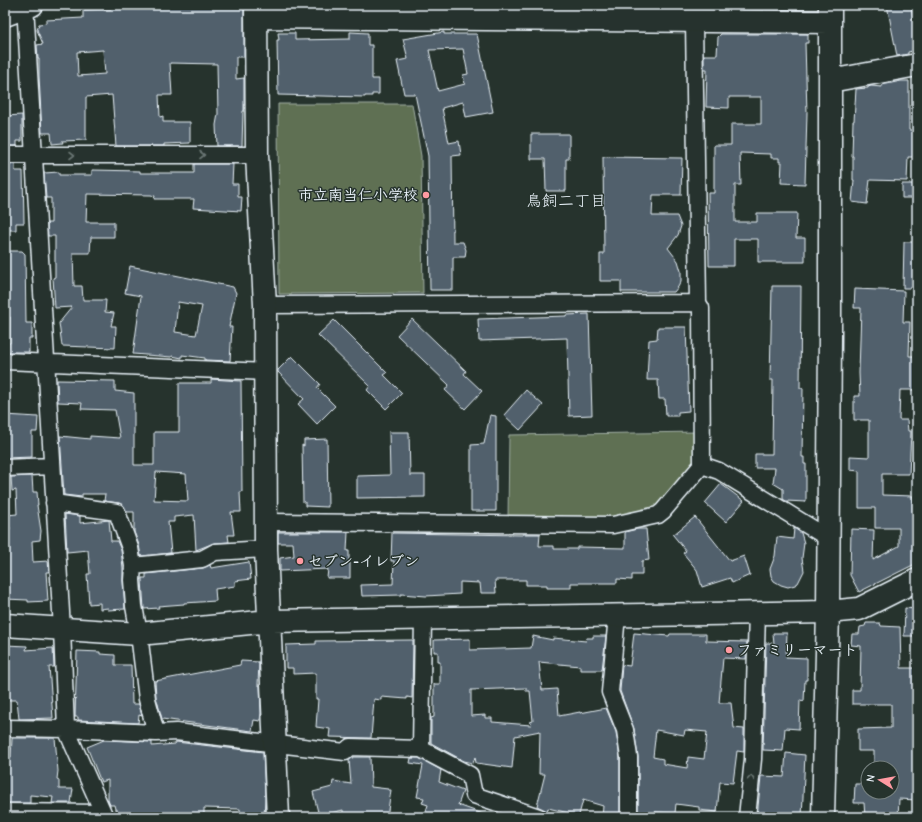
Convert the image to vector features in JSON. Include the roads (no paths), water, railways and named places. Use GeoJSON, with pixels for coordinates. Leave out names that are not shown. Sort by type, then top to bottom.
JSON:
{"type":"FeatureCollection","features":[{"type":"Feature","properties":{"kind":"street"},"geometry":{"type":"LineString","coordinates":[[5,16],[27,6],[33,156],[62,629],[66,729],[104,815],[5,812]]}},
{"type":"Feature","properties":{"kind":"street"},"geometry":{"type":"LineString","coordinates":[[278,817],[266,549],[265,305],[257,155],[256,11],[644,12],[694,21],[830,14],[828,612],[824,817]]}},
{"type":"Feature","properties":{"kind":"street"},"geometry":{"type":"LineString","coordinates":[[267,522],[613,525],[658,515],[663,511],[702,465],[701,308],[698,303],[694,21]]}},
{"type":"Feature","properties":{"kind":"street"},"geometry":{"type":"LineString","coordinates":[[830,81],[917,65]]}},
{"type":"Feature","properties":{"kind":"street"},"geometry":{"type":"LineString","coordinates":[[5,155],[257,155]]}},
{"type":"Feature","properties":{"kind":"street"},"geometry":{"type":"LineString","coordinates":[[265,305],[698,303]]}},
{"type":"Feature","properties":{"kind":"street"},"geometry":{"type":"LineString","coordinates":[[5,361],[266,372]]}},
{"type":"Feature","properties":{"kind":"street"},"geometry":{"type":"LineString","coordinates":[[702,465],[719,471],[828,538]]}},
{"type":"Feature","properties":{"kind":"street"},"geometry":{"type":"LineString","coordinates":[[5,468],[52,466]]}},
{"type":"Feature","properties":{"kind":"street"},"geometry":{"type":"LineString","coordinates":[[54,503],[117,512],[130,548],[133,566],[132,580],[134,606],[147,699],[156,733]]}},
{"type":"Feature","properties":{"kind":"street"},"geometry":{"type":"LineString","coordinates":[[133,566],[202,559],[215,552],[266,549]]}},
{"type":"Feature","properties":{"kind":"street"},"geometry":{"type":"LineString","coordinates":[[5,625],[139,634],[270,621],[828,612],[859,609],[917,580]]}},
{"type":"Feature","properties":{"kind":"street"},"geometry":{"type":"LineString","coordinates":[[747,817],[753,759],[757,612]]}},
{"type":"Feature","properties":{"kind":"street"},"geometry":{"type":"LineString","coordinates":[[617,615],[610,692],[625,730],[629,757],[629,817]]}},
{"type":"Feature","properties":{"kind":"street"},"geometry":{"type":"LineString","coordinates":[[420,749],[423,618]]}},
{"type":"Feature","properties":{"kind":"street"},"geometry":{"type":"LineString","coordinates":[[5,728],[156,733],[176,732],[345,752],[350,747],[420,749],[470,775],[474,795],[539,817]]}},
{"type":"Feature","properties":{"kind":"place","name":"市立南当仁小学校"},"geometry":{"type":"Point","coordinates":[426,195]}},
{"type":"Feature","properties":{"kind":"place","name":"セブン-イレブン"},"geometry":{"type":"Point","coordinates":[300,561]}},
{"type":"Feature","properties":{"kind":"place","name":"ファミリーマート"},"geometry":{"type":"Point","coordinates":[729,650]}},
{"type":"Feature","properties":{"kind":"district","name":"鳥飼二丁目"},"geometry":{"type":"Point","coordinates":[566,201]}}]}
